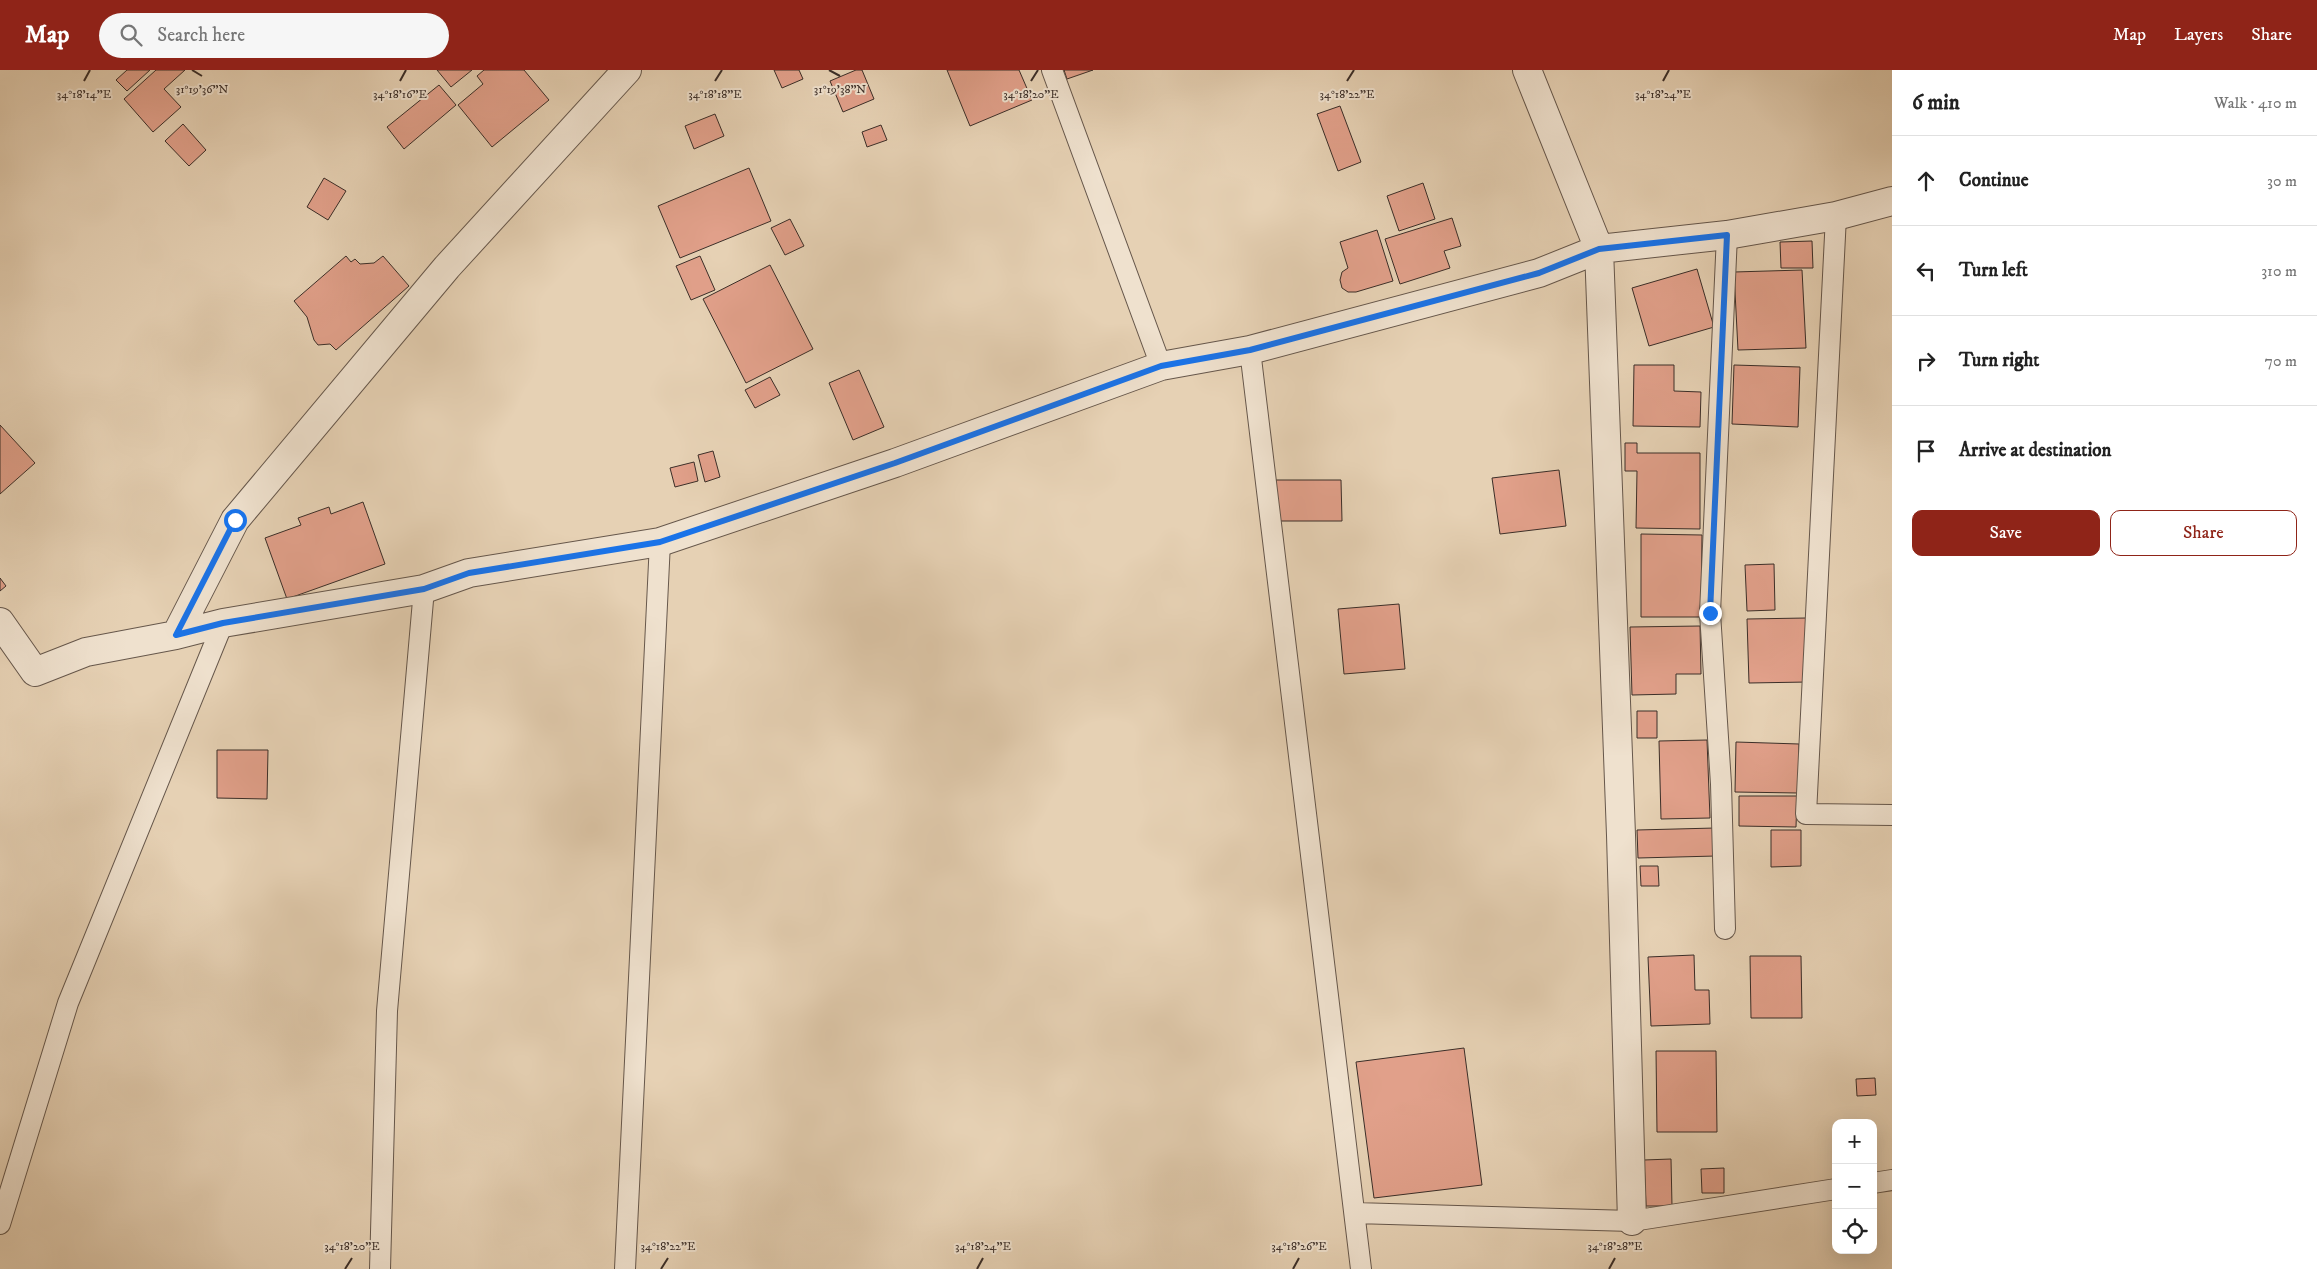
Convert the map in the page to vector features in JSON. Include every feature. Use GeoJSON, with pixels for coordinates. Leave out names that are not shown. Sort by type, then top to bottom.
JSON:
{"type":"FeatureCollection","features":[{"type":"Feature","properties":{"kind":"street"},"geometry":{"type":"LineString","coordinates":[[176,635],[235,520],[447,267],[627,70]]}},
{"type":"Feature","properties":{"kind":"street"},"geometry":{"type":"LineString","coordinates":[[1527,70],[1599,249],[1621,845],[1632,1221]]}},
{"type":"Feature","properties":{"kind":"street"},"geometry":{"type":"LineString","coordinates":[[0,622],[35,672],[86,652],[176,635],[223,623],[424,589],[469,573],[660,542],[895,463],[1161,366],[1250,350],[1539,273],[1599,249],[1727,235],[1836,216],[1892,201]]}},
{"type":"Feature","properties":{"kind":"lane"},"geometry":{"type":"LineString","coordinates":[[1052,70],[1161,366]]}},
{"type":"Feature","properties":{"kind":"lane"},"geometry":{"type":"LineString","coordinates":[[1836,216],[1806,814],[1892,815]]}},
{"type":"Feature","properties":{"kind":"lane"},"geometry":{"type":"LineString","coordinates":[[1725,929],[1721,784],[1710,613],[1727,235]]}},
{"type":"Feature","properties":{"kind":"lane"},"geometry":{"type":"LineString","coordinates":[[1250,350],[1361,1269]]}},
{"type":"Feature","properties":{"kind":"lane"},"geometry":{"type":"LineString","coordinates":[[625,1269],[660,542]]}},
{"type":"Feature","properties":{"kind":"lane"},"geometry":{"type":"LineString","coordinates":[[380,1269],[387,1011],[424,589]]}},
{"type":"Feature","properties":{"kind":"lane"},"geometry":{"type":"LineString","coordinates":[[0,1224],[68,1003],[223,623]]}},
{"type":"Feature","properties":{"kind":"lane"},"geometry":{"type":"LineString","coordinates":[[1877,1182],[1892,1180]]}},
{"type":"Feature","properties":{"kind":"lane"},"geometry":{"type":"LineString","coordinates":[[1355,1213],[1632,1221],[1832,1190]]}},
{"type":"Feature","properties":{"kind":"building"},"geometry":{"type":"Polygon","coordinates":[[[127,70],[150,70],[127,91],[116,80],[127,70]]]}},
{"type":"Feature","properties":{"kind":"building"},"geometry":{"type":"Polygon","coordinates":[[[156,70],[185,70],[164,89],[181,107],[153,132],[124,99],[156,70]]]}},
{"type":"Feature","properties":{"kind":"building"},"geometry":{"type":"Polygon","coordinates":[[[437,70],[472,70],[451,87],[437,70]]]}},
{"type":"Feature","properties":{"kind":"building"},"geometry":{"type":"Polygon","coordinates":[[[484,70],[524,70],[549,100],[492,147],[458,105],[483,84],[477,76],[484,70]]]}},
{"type":"Feature","properties":{"kind":"building"},"geometry":{"type":"Polygon","coordinates":[[[774,70],[799,70],[803,79],[782,88],[774,70]]]}},
{"type":"Feature","properties":{"kind":"building"},"geometry":{"type":"Polygon","coordinates":[[[856,70],[862,70],[874,99],[843,112],[830,81],[856,70]]]}},
{"type":"Feature","properties":{"kind":"building"},"geometry":{"type":"Polygon","coordinates":[[[947,70],[1019,70],[1032,100],[970,126],[947,70]]]}},
{"type":"Feature","properties":{"kind":"building"},"geometry":{"type":"Polygon","coordinates":[[[1064,70],[1093,70],[1067,79],[1064,70]]]}},
{"type":"Feature","properties":{"kind":"building"},"geometry":{"type":"Polygon","coordinates":[[[439,85],[456,105],[404,149],[387,127],[439,85]]]}},
{"type":"Feature","properties":{"kind":"building"},"geometry":{"type":"Polygon","coordinates":[[[1340,106],[1361,162],[1338,171],[1317,114],[1340,106]]]}},
{"type":"Feature","properties":{"kind":"building"},"geometry":{"type":"Polygon","coordinates":[[[715,114],[724,136],[694,149],[685,126],[715,114]]]}},
{"type":"Feature","properties":{"kind":"building"},"geometry":{"type":"Polygon","coordinates":[[[183,124],[206,150],[189,166],[165,141],[183,124]]]}},
{"type":"Feature","properties":{"kind":"building"},"geometry":{"type":"Polygon","coordinates":[[[881,125],[887,140],[867,147],[862,132],[881,125]]]}},
{"type":"Feature","properties":{"kind":"building"},"geometry":{"type":"Polygon","coordinates":[[[749,168],[771,221],[680,258],[658,206],[749,168]]]}},
{"type":"Feature","properties":{"kind":"building"},"geometry":{"type":"Polygon","coordinates":[[[324,178],[346,191],[328,220],[307,207],[324,178]]]}},
{"type":"Feature","properties":{"kind":"building"},"geometry":{"type":"Polygon","coordinates":[[[1423,183],[1435,219],[1399,231],[1387,196],[1423,183]]]}},
{"type":"Feature","properties":{"kind":"building"},"geometry":{"type":"Polygon","coordinates":[[[1452,218],[1461,246],[1444,251],[1450,268],[1400,284],[1385,239],[1452,218]]]}},
{"type":"Feature","properties":{"kind":"building"},"geometry":{"type":"Polygon","coordinates":[[[790,219],[804,246],[785,255],[771,228],[790,219]]]}},
{"type":"Feature","properties":{"kind":"building"},"geometry":{"type":"Polygon","coordinates":[[[1377,230],[1393,281],[1356,292],[1348,292],[1342,288],[1340,280],[1342,272],[1348,268],[1340,242],[1377,230]]]}},
{"type":"Feature","properties":{"kind":"building"},"geometry":{"type":"Polygon","coordinates":[[[1812,241],[1813,268],[1781,268],[1780,242],[1812,241]]]}},
{"type":"Feature","properties":{"kind":"building"},"geometry":{"type":"Polygon","coordinates":[[[346,256],[351,262],[355,259],[360,264],[374,263],[383,256],[409,286],[336,350],[330,344],[318,345],[314,340],[307,317],[294,301],[346,256]]]}},
{"type":"Feature","properties":{"kind":"building"},"geometry":{"type":"Polygon","coordinates":[[[700,256],[715,290],[691,300],[676,266],[700,256]]]}},
{"type":"Feature","properties":{"kind":"building"},"geometry":{"type":"Polygon","coordinates":[[[770,265],[813,349],[746,383],[703,299],[770,265]]]}},
{"type":"Feature","properties":{"kind":"building"},"geometry":{"type":"Polygon","coordinates":[[[1697,269],[1714,327],[1649,346],[1632,288],[1697,269]]]}},
{"type":"Feature","properties":{"kind":"building"},"geometry":{"type":"Polygon","coordinates":[[[1802,270],[1806,348],[1738,350],[1734,272],[1802,270]]]}},
{"type":"Feature","properties":{"kind":"building"},"geometry":{"type":"Polygon","coordinates":[[[1634,365],[1674,365],[1674,391],[1701,392],[1700,427],[1633,426],[1634,365]]]}},
{"type":"Feature","properties":{"kind":"building"},"geometry":{"type":"Polygon","coordinates":[[[1734,365],[1800,367],[1798,427],[1732,424],[1734,365]]]}},
{"type":"Feature","properties":{"kind":"building"},"geometry":{"type":"Polygon","coordinates":[[[859,370],[884,427],[853,440],[829,383],[859,370]]]}},
{"type":"Feature","properties":{"kind":"building"},"geometry":{"type":"Polygon","coordinates":[[[770,377],[780,395],[755,408],[745,390],[770,377]]]}},
{"type":"Feature","properties":{"kind":"building"},"geometry":{"type":"Polygon","coordinates":[[[0,425],[35,463],[0,494],[0,425]]]}},
{"type":"Feature","properties":{"kind":"building"},"geometry":{"type":"Polygon","coordinates":[[[1625,443],[1637,443],[1637,453],[1700,453],[1700,529],[1636,528],[1637,471],[1625,471],[1625,443]]]}},
{"type":"Feature","properties":{"kind":"building"},"geometry":{"type":"Polygon","coordinates":[[[713,451],[720,477],[705,482],[698,455],[713,451]]]}},
{"type":"Feature","properties":{"kind":"building"},"geometry":{"type":"Polygon","coordinates":[[[694,462],[698,481],[675,487],[670,468],[694,462]]]}},
{"type":"Feature","properties":{"kind":"building"},"geometry":{"type":"Polygon","coordinates":[[[1559,470],[1566,526],[1500,534],[1492,478],[1559,470]]]}},
{"type":"Feature","properties":{"kind":"building"},"geometry":{"type":"Polygon","coordinates":[[[1276,480],[1341,480],[1342,521],[1276,521],[1276,480]]]}},
{"type":"Feature","properties":{"kind":"building"},"geometry":{"type":"Polygon","coordinates":[[[363,502],[385,564],[287,599],[265,538],[301,525],[298,518],[329,507],[331,514],[363,502]]]}},
{"type":"Feature","properties":{"kind":"building"},"geometry":{"type":"Polygon","coordinates":[[[1641,534],[1702,535],[1701,617],[1641,617],[1641,534]]]}},
{"type":"Feature","properties":{"kind":"building"},"geometry":{"type":"Polygon","coordinates":[[[1774,564],[1775,610],[1747,611],[1745,565],[1774,564]]]}},
{"type":"Feature","properties":{"kind":"building"},"geometry":{"type":"Polygon","coordinates":[[[0,578],[6,586],[0,591],[0,578]]]}},
{"type":"Feature","properties":{"kind":"building"},"geometry":{"type":"Polygon","coordinates":[[[1399,604],[1405,669],[1344,674],[1338,609],[1399,604]]]}},
{"type":"Feature","properties":{"kind":"building"},"geometry":{"type":"Polygon","coordinates":[[[1806,618],[1808,682],[1749,683],[1747,619],[1806,618]]]}},
{"type":"Feature","properties":{"kind":"building"},"geometry":{"type":"Polygon","coordinates":[[[1700,626],[1701,674],[1676,674],[1676,694],[1632,695],[1630,627],[1700,626]]]}},
{"type":"Feature","properties":{"kind":"building"},"geometry":{"type":"Polygon","coordinates":[[[1637,711],[1657,711],[1657,738],[1637,738],[1637,711]]]}},
{"type":"Feature","properties":{"kind":"building"},"geometry":{"type":"Polygon","coordinates":[[[1707,740],[1710,818],[1661,819],[1659,741],[1707,740]]]}},
{"type":"Feature","properties":{"kind":"building"},"geometry":{"type":"Polygon","coordinates":[[[1736,742],[1799,744],[1798,793],[1735,792],[1736,742]]]}},
{"type":"Feature","properties":{"kind":"building"},"geometry":{"type":"Polygon","coordinates":[[[217,750],[268,750],[267,799],[217,798],[217,750]]]}},
{"type":"Feature","properties":{"kind":"building"},"geometry":{"type":"Polygon","coordinates":[[[1739,796],[1797,796],[1796,827],[1739,826],[1739,796]]]}},
{"type":"Feature","properties":{"kind":"building"},"geometry":{"type":"Polygon","coordinates":[[[1715,828],[1716,856],[1638,858],[1637,830],[1715,828]]]}},
{"type":"Feature","properties":{"kind":"building"},"geometry":{"type":"Polygon","coordinates":[[[1771,830],[1801,830],[1801,866],[1771,867],[1771,830]]]}},
{"type":"Feature","properties":{"kind":"building"},"geometry":{"type":"Polygon","coordinates":[[[1640,866],[1658,866],[1659,886],[1641,886],[1640,866]]]}},
{"type":"Feature","properties":{"kind":"building"},"geometry":{"type":"Polygon","coordinates":[[[1694,955],[1695,990],[1709,990],[1710,1024],[1651,1026],[1648,957],[1694,955]]]}},
{"type":"Feature","properties":{"kind":"building"},"geometry":{"type":"Polygon","coordinates":[[[1750,956],[1801,956],[1802,1018],[1751,1018],[1750,956]]]}},
{"type":"Feature","properties":{"kind":"building"},"geometry":{"type":"Polygon","coordinates":[[[1464,1048],[1482,1185],[1374,1198],[1356,1062],[1464,1048]]]}},
{"type":"Feature","properties":{"kind":"building"},"geometry":{"type":"Polygon","coordinates":[[[1656,1051],[1716,1051],[1717,1132],[1657,1132],[1656,1051]]]}},
{"type":"Feature","properties":{"kind":"building"},"geometry":{"type":"Polygon","coordinates":[[[1875,1078],[1876,1095],[1857,1096],[1856,1079],[1875,1078]]]}},
{"type":"Feature","properties":{"kind":"building"},"geometry":{"type":"Polygon","coordinates":[[[1671,1159],[1672,1206],[1646,1206],[1644,1160],[1671,1159]]]}},
{"type":"Feature","properties":{"kind":"building"},"geometry":{"type":"Polygon","coordinates":[[[1724,1168],[1724,1193],[1702,1193],[1701,1169],[1724,1168]]]}},
{"type":"Feature","properties":{"kind":"route"},"geometry":{"type":"LineString","coordinates":[[235,520],[176,635],[223,623],[424,589],[469,573],[660,542],[895,463],[1161,366],[1250,350],[1539,273],[1599,249],[1727,235],[1710,613]]}}]}
